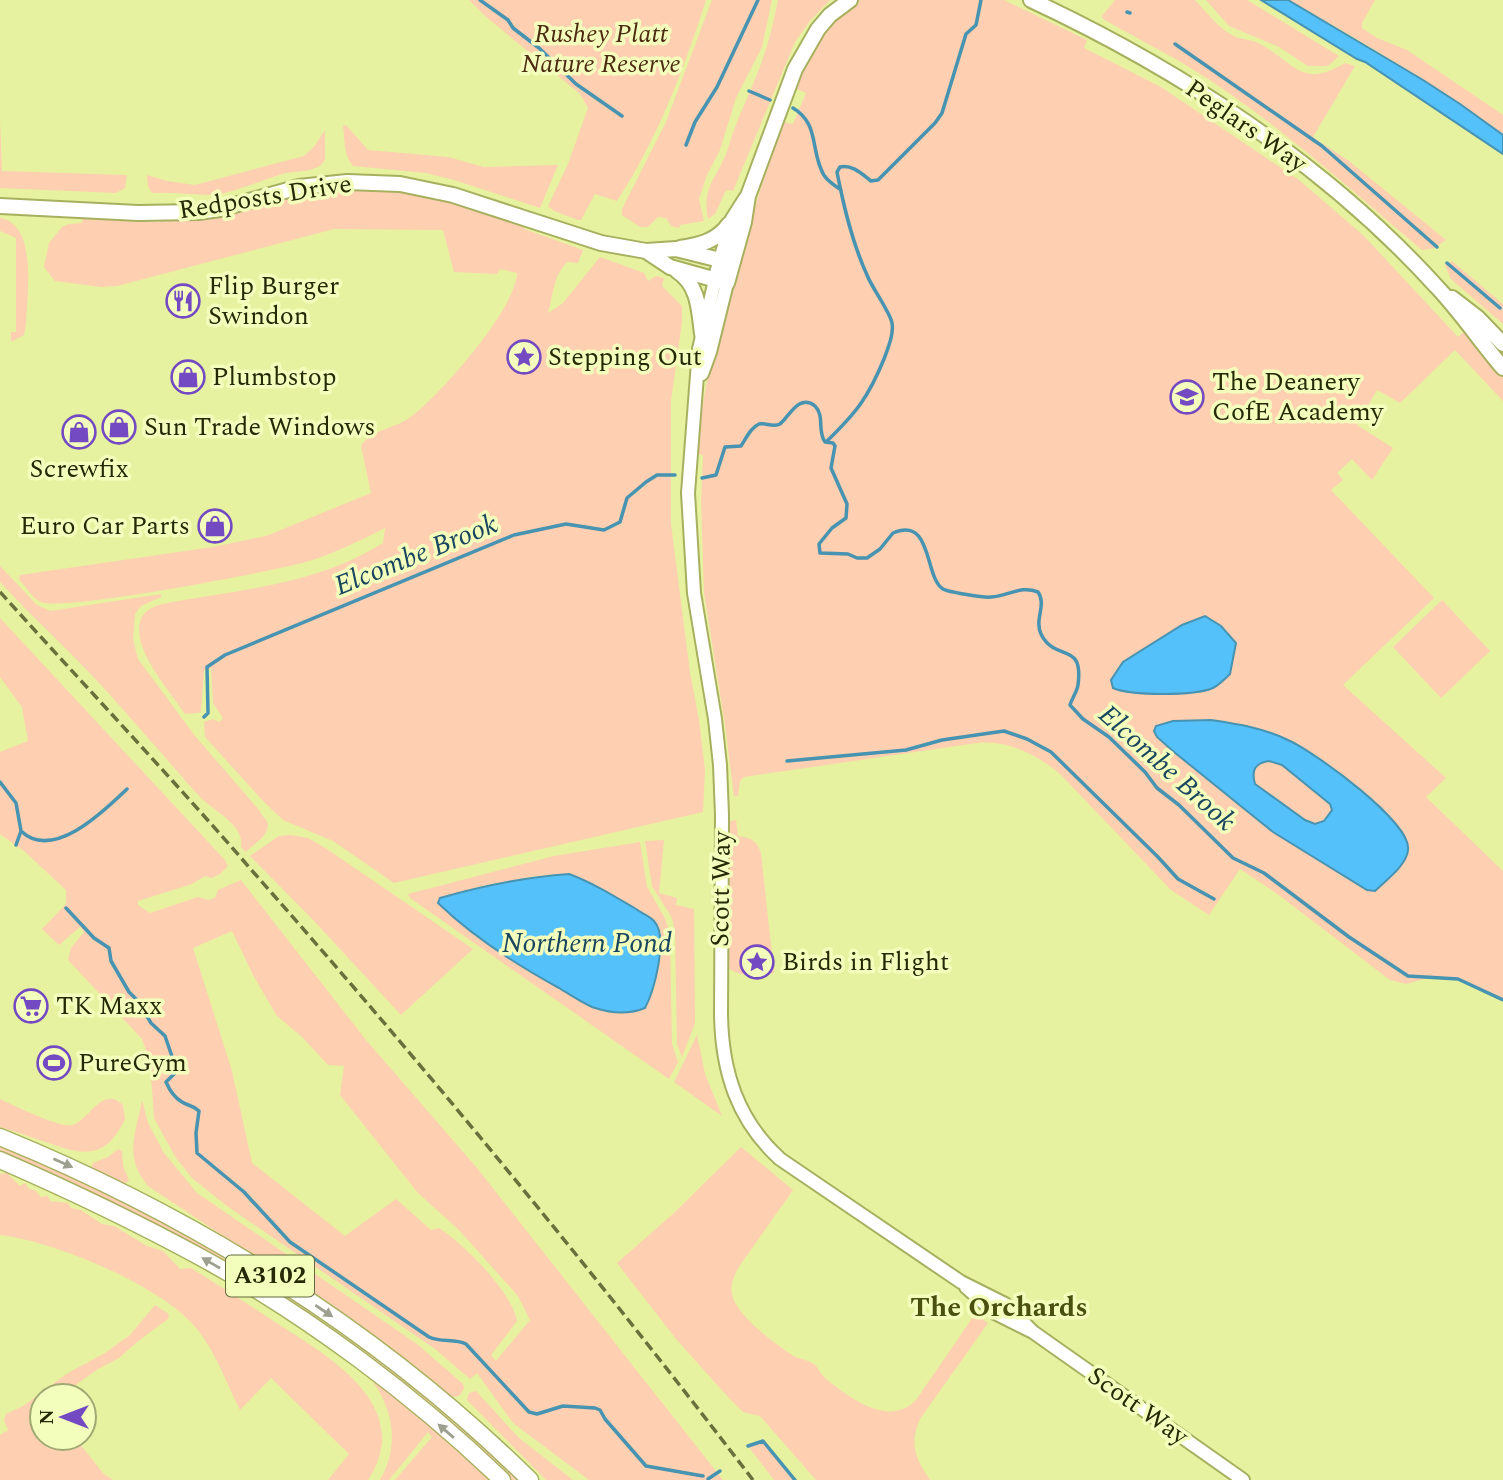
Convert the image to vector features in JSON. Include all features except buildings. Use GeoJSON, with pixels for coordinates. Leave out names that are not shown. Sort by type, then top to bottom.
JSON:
{"type":"FeatureCollection","features":[{"type":"Feature","properties":{"kind":"main road"},"geometry":{"type":"LineString","coordinates":[[726,261],[744,222],[748,196],[805,50],[826,19],[850,0]]}},
{"type":"Feature","properties":{"kind":"main road","name":"Peglars Way"},"geometry":{"type":"LineString","coordinates":[[1031,0],[1136,55],[1209,98],[1263,135],[1348,202],[1437,286],[1478,318],[1503,344]]}},
{"type":"Feature","properties":{"kind":"main road","name":"Redposts Drive"},"geometry":{"type":"LineString","coordinates":[[0,206],[138,213],[198,212],[220,209],[299,187],[347,182],[400,184],[453,195],[594,241],[646,251],[676,249],[726,261]]}},
{"type":"Feature","properties":{"kind":"main road"},"geometry":{"type":"LineString","coordinates":[[676,249],[714,240],[723,232],[748,196]]}},
{"type":"Feature","properties":{"kind":"main road"},"geometry":{"type":"LineString","coordinates":[[721,281],[733,219]]}},
{"type":"Feature","properties":{"kind":"main road","name":"Redposts Drive"},"geometry":{"type":"LineString","coordinates":[[646,251],[670,267],[721,281]]}},
{"type":"Feature","properties":{"kind":"main road"},"geometry":{"type":"LineString","coordinates":[[670,267],[685,277],[694,290],[702,334]]}},
{"type":"Feature","properties":{"kind":"main road","name":"Peglars Way"},"geometry":{"type":"LineString","coordinates":[[1437,286],[1503,368]]}},
{"type":"Feature","properties":{"kind":"main road","name":"A3102"},"geometry":{"type":"LineString","coordinates":[[0,1137],[74,1168],[151,1206],[225,1247],[287,1286],[401,1368],[459,1415],[530,1480]]}},
{"type":"Feature","properties":{"kind":"main road","name":"A3102"},"geometry":{"type":"LineString","coordinates":[[0,1160],[108,1209],[242,1282],[314,1329],[381,1378],[502,1480]]}},
{"type":"Feature","properties":{"kind":"street","name":"Scott Way"},"geometry":{"type":"LineString","coordinates":[[721,281],[702,334],[690,462],[689,527],[696,606],[720,765],[720,1015],[728,1079],[745,1118],[761,1140],[780,1159],[961,1282],[1005,1304],[1033,1332],[1243,1480]]}},
{"type":"Feature","properties":{"kind":"street","name":"Scott Way"},"geometry":{"type":"LineString","coordinates":[[698,386],[710,352],[721,281]]}},
{"type":"Feature","properties":{"kind":"green space","name":"Rushey Platt Nature Reserve"},"geometry":{"type":"Polygon","coordinates":[[[469,0],[706,0],[657,129],[617,201],[595,194],[581,220],[554,211],[548,206],[568,164],[588,108],[580,94],[469,0]]]}},
{"type":"Feature","properties":{"kind":"green space"},"geometry":{"type":"Polygon","coordinates":[[[712,0],[772,0],[762,47],[736,98],[720,150],[707,175],[699,199],[704,221],[680,225],[679,228],[671,226],[666,218],[658,217],[648,227],[640,227],[622,215],[622,209],[666,122],[712,0]]]}},
{"type":"Feature","properties":{"kind":"green space"},"geometry":{"type":"Polygon","coordinates":[[[778,0],[830,0],[795,42],[733,191],[726,190],[715,214],[708,219],[706,207],[709,189],[759,69],[778,0]]]}},
{"type":"Feature","properties":{"kind":"green space"},"geometry":{"type":"Polygon","coordinates":[[[860,0],[1004,0],[1087,40],[1084,48],[1161,87],[1299,180],[1363,235],[1458,337],[1465,331],[1503,374],[1503,401],[1455,350],[1400,403],[1377,390],[1357,425],[1393,448],[1372,480],[1352,459],[1337,473],[1343,480],[1331,490],[1434,598],[1343,685],[1446,778],[1426,797],[1503,871],[1503,1000],[1453,978],[1431,977],[1406,984],[1390,980],[1276,893],[1240,869],[1209,915],[1171,890],[1061,775],[1033,755],[1012,747],[977,743],[744,777],[740,781],[738,796],[734,796],[704,593],[701,502],[703,455],[696,454],[701,414],[717,336],[738,259],[783,122],[793,124],[806,93],[795,88],[806,62],[828,27],[860,0]]]}},
{"type":"Feature","properties":{"kind":"green space"},"geometry":{"type":"Polygon","coordinates":[[[1115,0],[1195,0],[1230,34],[1259,43],[1301,71],[1319,74],[1345,63],[1355,66],[1313,137],[1349,161],[1446,240],[1435,248],[1422,250],[1249,107],[1194,70],[1103,19],[1102,16],[1115,0]]]}},
{"type":"Feature","properties":{"kind":"green space"},"geometry":{"type":"Polygon","coordinates":[[[1206,0],[1247,0],[1339,56],[1328,66],[1308,66],[1279,47],[1229,26],[1206,0]]]}},
{"type":"Feature","properties":{"kind":"green space"},"geometry":{"type":"Polygon","coordinates":[[[1288,0],[1375,0],[1362,23],[1362,28],[1377,38],[1407,50],[1503,115],[1503,135],[1398,64],[1288,0]]]}},
{"type":"Feature","properties":{"kind":"green space"},"geometry":{"type":"Polygon","coordinates":[[[0,120],[2,171],[127,175],[125,188],[116,193],[0,188],[0,120]]]}},
{"type":"Feature","properties":{"kind":"green space"},"geometry":{"type":"Polygon","coordinates":[[[346,125],[368,150],[448,157],[484,167],[558,165],[540,208],[426,173],[353,166],[345,147],[343,126],[346,125]]]}},
{"type":"Feature","properties":{"kind":"green space"},"geometry":{"type":"Polygon","coordinates":[[[325,130],[325,159],[314,169],[286,173],[212,195],[152,193],[148,186],[147,175],[195,185],[304,156],[314,147],[325,130]]]}},
{"type":"Feature","properties":{"kind":"green space"},"geometry":{"type":"Polygon","coordinates":[[[361,189],[424,196],[525,226],[524,229],[583,250],[578,263],[568,262],[563,266],[548,313],[563,303],[600,257],[644,273],[648,281],[656,276],[664,278],[662,286],[682,306],[671,401],[671,524],[705,770],[703,812],[394,883],[333,841],[283,820],[264,802],[205,737],[204,722],[213,719],[219,722],[223,718],[213,703],[211,668],[204,671],[201,711],[185,714],[153,669],[141,643],[139,630],[144,614],[156,606],[258,588],[335,567],[383,543],[385,528],[306,562],[126,596],[57,604],[41,602],[19,579],[20,575],[213,547],[266,536],[371,493],[361,446],[378,432],[412,416],[458,371],[504,307],[517,273],[500,269],[497,274],[454,272],[443,230],[334,229],[117,286],[101,287],[55,281],[44,267],[49,243],[62,227],[82,223],[83,218],[150,222],[211,219],[291,197],[361,189]]]}},
{"type":"Feature","properties":{"kind":"green space"},"geometry":{"type":"Polygon","coordinates":[[[0,218],[12,223],[20,233],[28,262],[24,335],[11,342],[11,332],[16,332],[16,238],[0,231],[0,218]]]}},
{"type":"Feature","properties":{"kind":"green space"},"geometry":{"type":"Polygon","coordinates":[[[1452,261],[1503,304],[1503,324],[1451,279],[1445,265],[1452,261]]]}},
{"type":"Feature","properties":{"kind":"green space"},"geometry":{"type":"Polygon","coordinates":[[[0,566],[37,605],[50,611],[161,594],[161,597],[141,606],[135,614],[133,639],[138,659],[195,736],[267,821],[266,833],[260,840],[246,852],[241,847],[241,839],[234,826],[198,795],[102,686],[0,582],[0,566]]]}},
{"type":"Feature","properties":{"kind":"green space"},"geometry":{"type":"Polygon","coordinates":[[[1442,600],[1490,651],[1441,698],[1393,647],[1442,600]]]}},
{"type":"Feature","properties":{"kind":"green space"},"geometry":{"type":"Polygon","coordinates":[[[0,618],[228,866],[212,878],[205,876],[192,884],[138,901],[138,905],[150,913],[198,897],[208,900],[215,898],[218,890],[241,880],[366,1040],[477,1168],[723,1480],[589,1480],[513,1423],[477,1373],[470,1379],[435,1349],[227,1206],[192,1178],[176,1158],[154,1118],[150,1061],[142,1039],[68,960],[71,948],[84,932],[80,927],[59,945],[42,929],[66,904],[66,890],[24,851],[0,834],[0,752],[28,741],[22,707],[0,677],[0,618]],[[232,931],[193,948],[232,1071],[252,1163],[345,1236],[396,1199],[431,1230],[439,1228],[449,1235],[486,1270],[513,1309],[517,1321],[491,1355],[496,1361],[530,1320],[518,1296],[459,1230],[418,1193],[340,1095],[344,1066],[328,1065],[302,1037],[277,1016],[232,931]]]}},
{"type":"Feature","properties":{"kind":"green space"},"geometry":{"type":"Polygon","coordinates":[[[736,820],[738,836],[753,840],[761,853],[774,973],[740,974],[724,963],[727,822],[736,820]]]}},
{"type":"Feature","properties":{"kind":"green space"},"geometry":{"type":"Polygon","coordinates":[[[279,836],[308,838],[327,849],[473,949],[401,1015],[250,856],[279,836]]]}},
{"type":"Feature","properties":{"kind":"green space"},"geometry":{"type":"Polygon","coordinates":[[[664,840],[659,893],[677,898],[676,905],[694,909],[695,1023],[682,1057],[677,1044],[675,931],[672,918],[652,886],[645,841],[664,840]]]}},
{"type":"Feature","properties":{"kind":"green space"},"geometry":{"type":"Polygon","coordinates":[[[640,842],[647,887],[665,918],[670,934],[672,1044],[678,1062],[669,1079],[410,898],[408,894],[554,856],[640,842]],[[569,874],[536,876],[473,888],[654,991],[661,944],[660,931],[655,924],[634,907],[569,874]]]}},
{"type":"Feature","properties":{"kind":"green space"},"geometry":{"type":"Polygon","coordinates":[[[697,1035],[705,1074],[722,1116],[674,1082],[697,1035]]]}},
{"type":"Feature","properties":{"kind":"green space"},"geometry":{"type":"Polygon","coordinates":[[[0,1099],[37,1116],[67,1125],[79,1122],[102,1101],[116,1100],[123,1105],[125,1119],[118,1132],[102,1148],[84,1152],[0,1127],[0,1099]]]}},
{"type":"Feature","properties":{"kind":"green space"},"geometry":{"type":"Polygon","coordinates":[[[142,1100],[148,1123],[164,1153],[197,1193],[417,1344],[463,1384],[464,1389],[459,1396],[452,1397],[312,1295],[148,1186],[136,1165],[133,1144],[142,1100]]]}},
{"type":"Feature","properties":{"kind":"green space"},"geometry":{"type":"Polygon","coordinates":[[[0,1144],[136,1205],[265,1279],[366,1348],[453,1418],[521,1480],[510,1480],[472,1444],[228,1265],[63,1178],[0,1151],[0,1144]]]}},
{"type":"Feature","properties":{"kind":"green space"},"geometry":{"type":"Polygon","coordinates":[[[741,1147],[793,1190],[738,1268],[732,1287],[735,1302],[766,1336],[792,1355],[814,1364],[826,1379],[846,1394],[882,1411],[905,1408],[916,1400],[975,1314],[988,1323],[920,1419],[915,1436],[915,1451],[930,1480],[816,1480],[760,1416],[743,1412],[728,1397],[676,1339],[617,1263],[674,1213],[741,1147]]]}},
{"type":"Feature","properties":{"kind":"green space"},"geometry":{"type":"Polygon","coordinates":[[[118,1149],[122,1151],[123,1166],[129,1180],[124,1185],[91,1169],[93,1163],[118,1149]]]}},
{"type":"Feature","properties":{"kind":"green space"},"geometry":{"type":"Polygon","coordinates":[[[7,1173],[20,1186],[25,1183],[41,1197],[48,1196],[50,1201],[68,1203],[71,1208],[81,1210],[102,1224],[114,1226],[147,1246],[163,1251],[180,1269],[191,1268],[196,1271],[299,1337],[342,1369],[360,1387],[374,1407],[382,1429],[380,1454],[368,1480],[328,1480],[349,1454],[271,1378],[240,1410],[204,1338],[181,1313],[159,1297],[106,1268],[77,1256],[49,1246],[0,1235],[0,1174],[7,1173]]]}},
{"type":"Feature","properties":{"kind":"green space"},"geometry":{"type":"Polygon","coordinates":[[[155,1305],[169,1314],[168,1319],[119,1358],[80,1382],[56,1382],[105,1353],[130,1335],[155,1305]]]}},
{"type":"Feature","properties":{"kind":"green space"},"geometry":{"type":"Polygon","coordinates":[[[375,1381],[492,1480],[395,1480],[432,1437],[428,1432],[389,1480],[380,1480],[390,1455],[392,1430],[386,1406],[375,1381]]]}},
{"type":"Feature","properties":{"kind":"green space"},"geometry":{"type":"Polygon","coordinates":[[[476,1391],[519,1438],[573,1480],[546,1480],[467,1400],[469,1393],[476,1391]]]}},
{"type":"Feature","properties":{"kind":"green space"},"geometry":{"type":"Polygon","coordinates":[[[28,1402],[28,1452],[86,1452],[103,1473],[113,1480],[0,1480],[0,1435],[8,1430],[4,1420],[6,1414],[28,1402]]]}},
{"type":"Feature","properties":{"kind":"green space"},"geometry":{"type":"Polygon","coordinates":[[[763,1441],[795,1480],[774,1480],[748,1446],[763,1441]]]}},
{"type":"Feature","properties":{"kind":"water"},"geometry":{"type":"Polygon","coordinates":[[[1261,0],[1288,0],[1423,80],[1503,135],[1503,154],[1365,62],[1261,0]]]}},
{"type":"Feature","properties":{"kind":"water"},"geometry":{"type":"Polygon","coordinates":[[[1205,616],[1221,626],[1236,643],[1230,674],[1220,684],[1204,691],[1178,694],[1148,694],[1113,688],[1111,680],[1123,662],[1182,625],[1205,616]]]}},
{"type":"Feature","properties":{"kind":"water"},"geometry":{"type":"Polygon","coordinates":[[[1211,720],[1269,732],[1288,740],[1338,772],[1378,806],[1405,838],[1407,856],[1375,891],[1367,890],[1273,832],[1174,752],[1154,731],[1156,726],[1173,721],[1211,720]],[[1269,761],[1257,765],[1254,771],[1255,784],[1305,820],[1315,824],[1324,821],[1332,810],[1330,804],[1282,765],[1269,761]]]}},
{"type":"Feature","properties":{"kind":"water","name":"Northern Pond"},"geometry":{"type":"Polygon","coordinates":[[[569,874],[603,890],[654,921],[660,939],[660,951],[656,977],[645,1008],[618,1012],[588,1005],[496,950],[438,903],[440,898],[488,886],[569,874]]]}},
{"type":"Feature","properties":{"kind":"waterway"},"geometry":{"type":"LineString","coordinates":[[480,0],[508,20],[513,28],[539,48],[576,84],[622,116]]}},
{"type":"Feature","properties":{"kind":"waterway"},"geometry":{"type":"LineString","coordinates":[[686,145],[695,122],[717,87],[758,0]]}},
{"type":"Feature","properties":{"kind":"waterway"},"geometry":{"type":"LineString","coordinates":[[826,442],[867,395],[884,359],[892,327],[891,318],[869,280],[857,250],[837,172],[840,167],[849,167],[871,181],[878,180],[935,123],[942,113],[966,34],[976,25],[981,0]]}},
{"type":"Feature","properties":{"kind":"waterway"},"geometry":{"type":"LineString","coordinates":[[1175,44],[1322,146],[1437,247]]}},
{"type":"Feature","properties":{"kind":"waterway"},"geometry":{"type":"LineString","coordinates":[[749,91],[770,100]]}},
{"type":"Feature","properties":{"kind":"waterway"},"geometry":{"type":"LineString","coordinates":[[793,108],[807,121],[822,173],[841,190]]}},
{"type":"Feature","properties":{"kind":"waterway"},"geometry":{"type":"LineString","coordinates":[[1447,263],[1500,308]]}},
{"type":"Feature","properties":{"kind":"waterway","name":"Elcombe Brook"},"geometry":{"type":"LineString","coordinates":[[702,478],[716,475],[725,447],[741,446],[756,426],[780,424],[804,402],[815,406],[820,414],[823,438],[825,442],[835,446],[831,468],[847,504],[846,518],[832,528],[819,544],[820,553],[867,558],[880,549],[893,533],[906,530],[915,533],[921,540],[937,582],[943,589],[987,597],[1020,590],[1038,592],[1041,602],[1041,634],[1047,643],[1077,662],[1078,685],[1070,705],[1083,719],[1109,737],[1145,772],[1157,788],[1179,805],[1233,858],[1264,873],[1349,937],[1408,976],[1458,979],[1503,1000]]}},
{"type":"Feature","properties":{"kind":"waterway","name":"Elcombe Brook"},"geometry":{"type":"LineString","coordinates":[[204,717],[208,713],[207,667],[225,655],[514,535],[566,524],[604,530],[620,522],[627,498],[646,482],[657,475],[675,475]]}},
{"type":"Feature","properties":{"kind":"waterway"},"geometry":{"type":"LineString","coordinates":[[787,761],[906,750],[942,740],[1004,731],[1051,752],[1178,879],[1214,899]]}},
{"type":"Feature","properties":{"kind":"waterway","name":"Elcombe Brook"},"geometry":{"type":"LineString","coordinates":[[0,782],[16,803],[21,831],[34,839],[48,840],[63,837],[92,820],[127,789]]}},
{"type":"Feature","properties":{"kind":"waterway"},"geometry":{"type":"LineString","coordinates":[[16,845],[21,831]]}},
{"type":"Feature","properties":{"kind":"waterway"},"geometry":{"type":"LineString","coordinates":[[66,908],[94,938],[109,948],[111,961],[129,992],[151,1023],[165,1036],[177,1071],[166,1082],[177,1098],[199,1111],[197,1153],[244,1192],[290,1242],[429,1337],[466,1344],[529,1412],[537,1414],[563,1406],[595,1408],[600,1410],[646,1466],[703,1476]]}},
{"type":"Feature","properties":{"kind":"waterway"},"geometry":{"type":"LineString","coordinates":[[748,1446],[763,1441],[795,1480]]}},
{"type":"Feature","properties":{"kind":"waterway"},"geometry":{"type":"LineString","coordinates":[[708,1479],[720,1471]]}},
{"type":"Feature","properties":{"kind":"railway"},"geometry":{"type":"LineString","coordinates":[[0,592],[192,803],[383,1022],[509,1172],[753,1480]]}},
{"type":"Feature","properties":{"kind":"place","name":"Flip Burger Swindon"},"geometry":{"type":"Point","coordinates":[183,301]}},
{"type":"Feature","properties":{"kind":"place","name":"Stepping Out"},"geometry":{"type":"Point","coordinates":[524,357]}},
{"type":"Feature","properties":{"kind":"place","name":"Plumbstop"},"geometry":{"type":"Point","coordinates":[188,377]}},
{"type":"Feature","properties":{"kind":"place","name":"The Deanery CofE Academy"},"geometry":{"type":"Point","coordinates":[1187,397]}},
{"type":"Feature","properties":{"kind":"place","name":"Sun Trade Windows"},"geometry":{"type":"Point","coordinates":[119,427]}},
{"type":"Feature","properties":{"kind":"place","name":"Screwfix"},"geometry":{"type":"Point","coordinates":[79,432]}},
{"type":"Feature","properties":{"kind":"place","name":"Euro Car Parts"},"geometry":{"type":"Point","coordinates":[215,526]}},
{"type":"Feature","properties":{"kind":"place","name":"Birds in Flight"},"geometry":{"type":"Point","coordinates":[757,962]}},
{"type":"Feature","properties":{"kind":"place","name":"TK Maxx"},"geometry":{"type":"Point","coordinates":[31,1006]}},
{"type":"Feature","properties":{"kind":"place","name":"PureGym"},"geometry":{"type":"Point","coordinates":[54,1063]}},
{"type":"Feature","properties":{"kind":"district","name":"The Orchards"},"geometry":{"type":"Point","coordinates":[999,1307]}}]}
